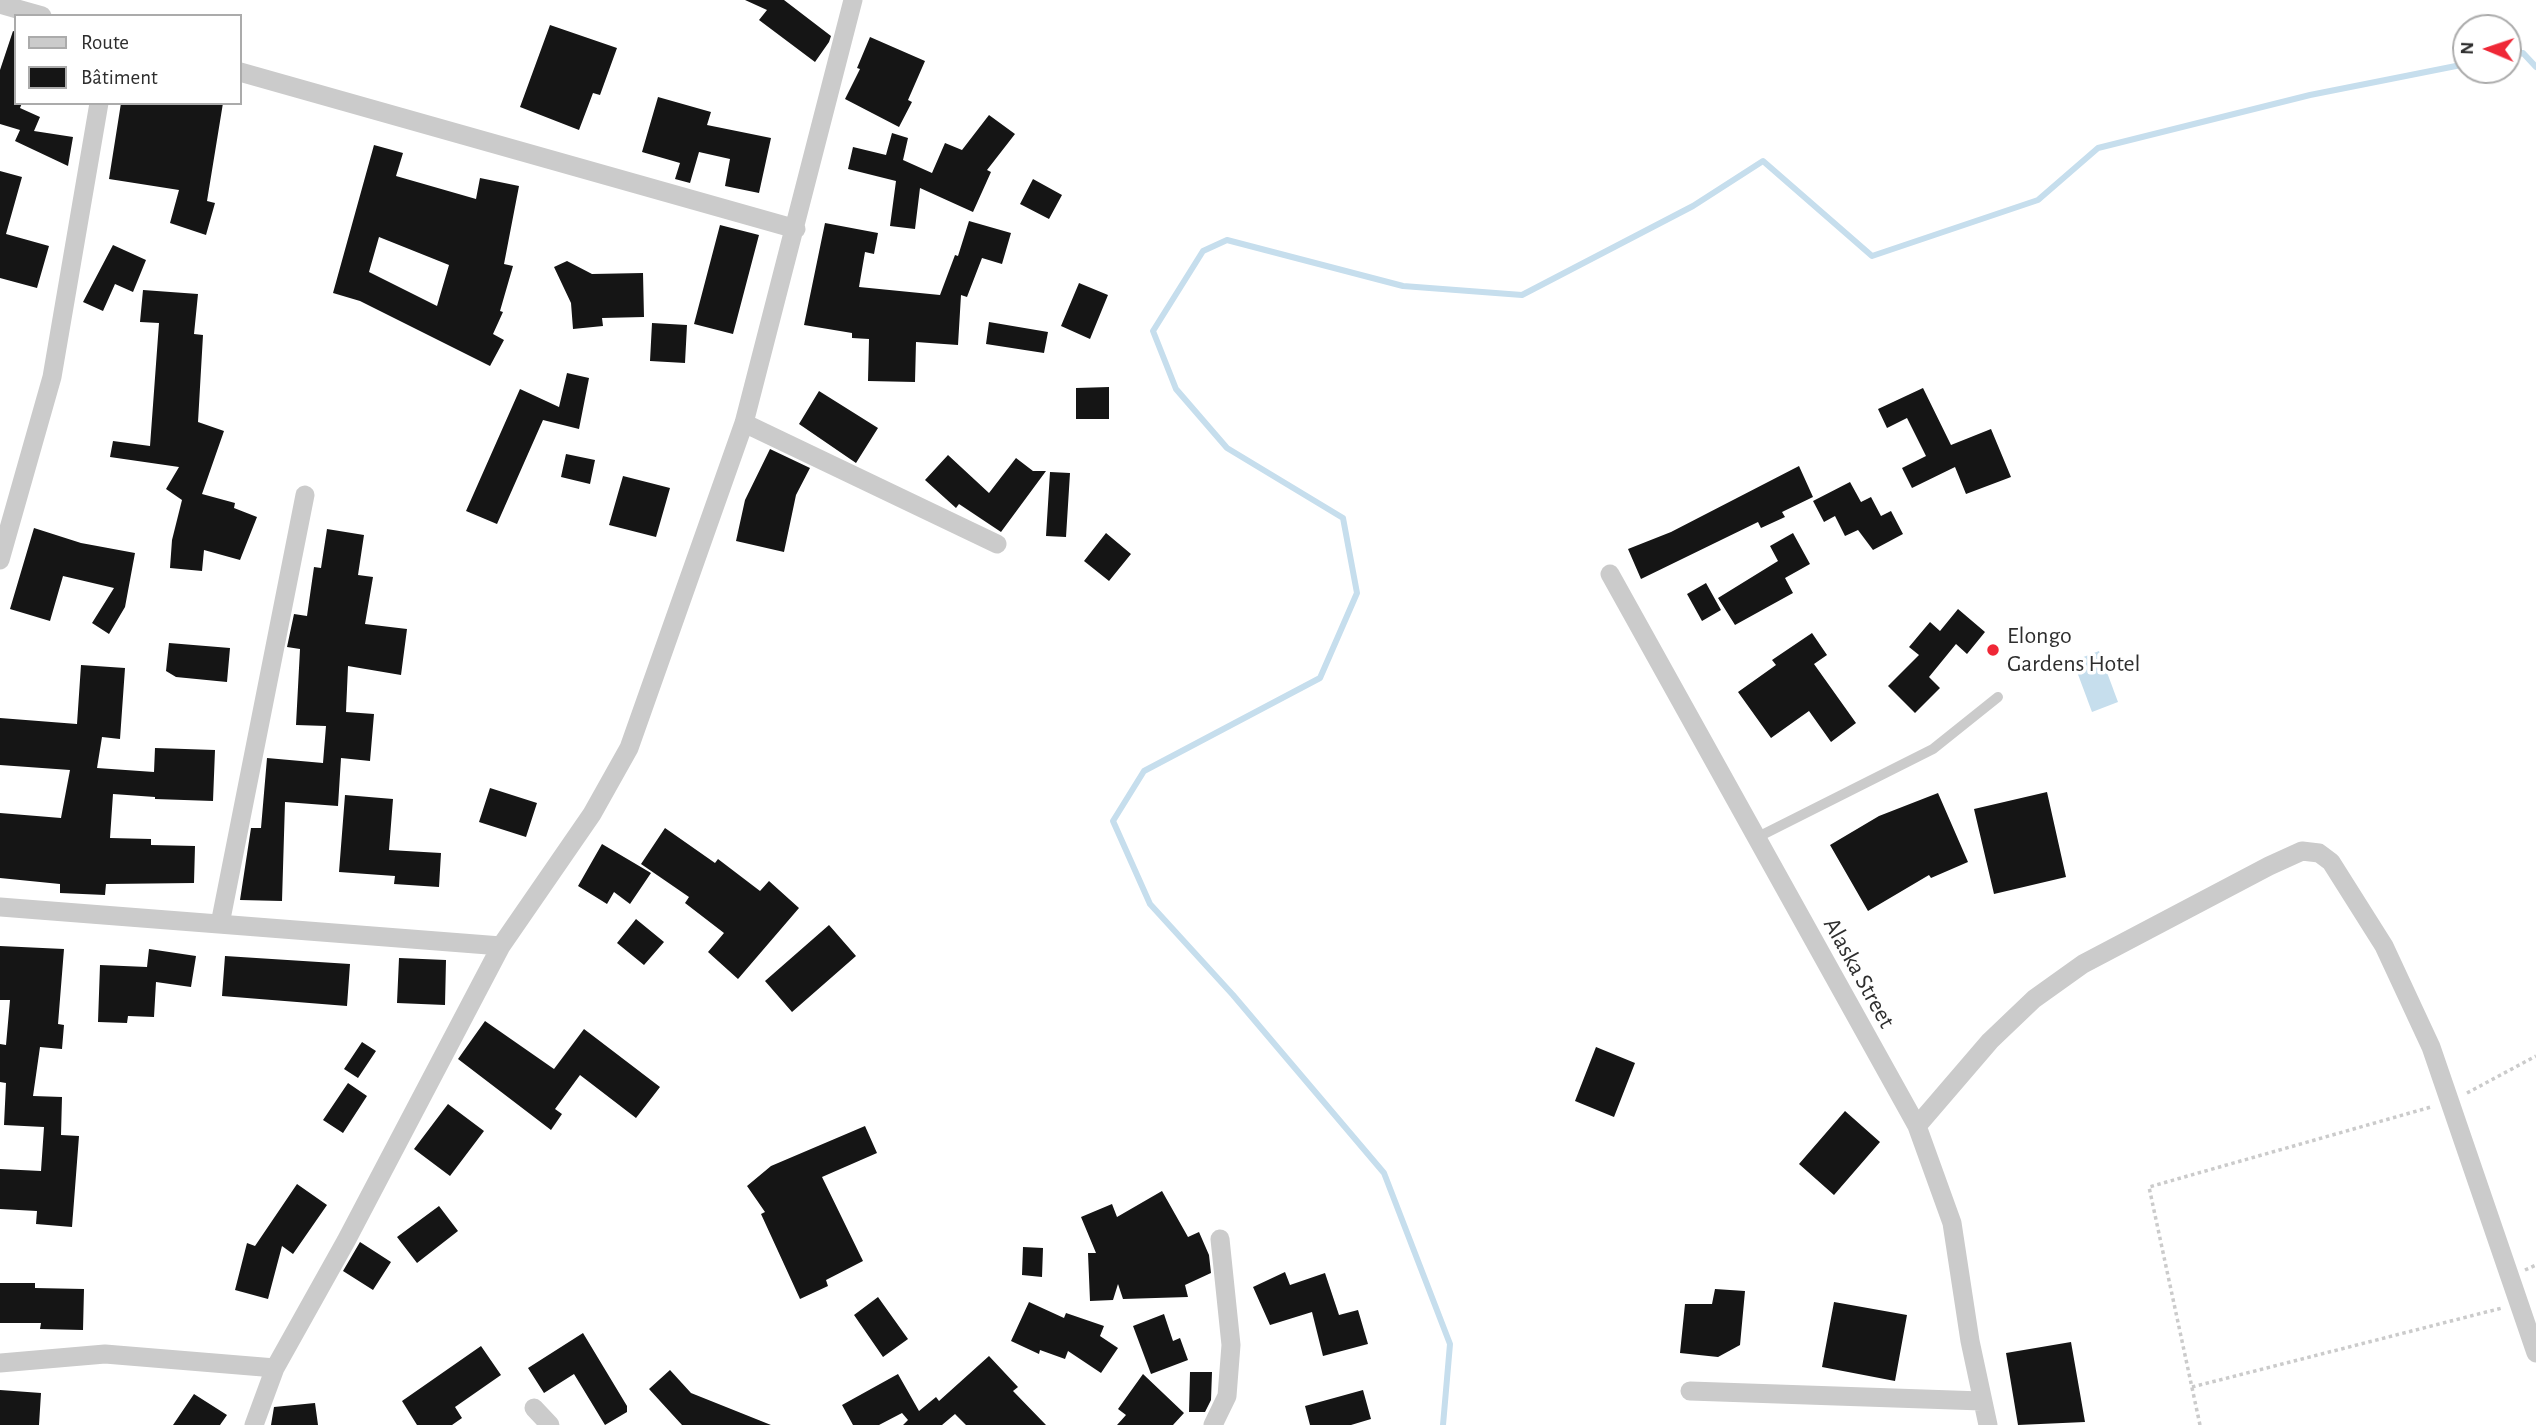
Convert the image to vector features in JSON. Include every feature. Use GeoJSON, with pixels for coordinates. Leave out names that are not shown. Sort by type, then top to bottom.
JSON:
{"type":"FeatureCollection","features":[{"type":"Feature","properties":{"kind":"street"},"geometry":{"type":"LineString","coordinates":[[254,1425],[275,1368],[346,1241],[500,946],[593,814],[629,748],[744,423],[853,0]]}},
{"type":"Feature","properties":{"kind":"street"},"geometry":{"type":"LineString","coordinates":[[0,4],[35,14]]}},
{"type":"Feature","properties":{"kind":"street"},"geometry":{"type":"LineString","coordinates":[[242,73],[796,229]]}},
{"type":"Feature","properties":{"kind":"street"},"geometry":{"type":"LineString","coordinates":[[0,560],[52,377],[99,105]]}},
{"type":"Feature","properties":{"kind":"street"},"geometry":{"type":"LineString","coordinates":[[744,423],[997,544]]}},
{"type":"Feature","properties":{"kind":"street"},"geometry":{"type":"LineString","coordinates":[[220,924],[305,495]]}},
{"type":"Feature","properties":{"kind":"street","name":"Alaska Street"},"geometry":{"type":"LineString","coordinates":[[1609,574],[1917,1126],[1952,1223],[1988,1425]]}},
{"type":"Feature","properties":{"kind":"street"},"geometry":{"type":"LineString","coordinates":[[1917,1126],[1990,1041],[2034,999],[2083,964],[2269,866],[2302,851],[2319,853],[2331,862],[2384,946],[2431,1047],[2536,1353]]}},
{"type":"Feature","properties":{"kind":"street"},"geometry":{"type":"LineString","coordinates":[[0,907],[500,946]]}},
{"type":"Feature","properties":{"kind":"street"},"geometry":{"type":"LineString","coordinates":[[1213,1425],[1227,1396],[1231,1345],[1220,1239]]}},
{"type":"Feature","properties":{"kind":"street"},"geometry":{"type":"LineString","coordinates":[[0,1363],[105,1354],[275,1368]]}},
{"type":"Feature","properties":{"kind":"street"},"geometry":{"type":"LineString","coordinates":[[1690,1391],[1982,1401]]}},
{"type":"Feature","properties":{"kind":"street"},"geometry":{"type":"LineString","coordinates":[[534,1408],[550,1425]]}},
{"type":"Feature","properties":{"kind":"lane"},"geometry":{"type":"LineString","coordinates":[[1755,839],[1933,749],[1998,697]]}},
{"type":"Feature","properties":{"kind":"path"},"geometry":{"type":"LineString","coordinates":[[2200,1425],[2149,1187],[2450,1102],[2536,1056]]}},
{"type":"Feature","properties":{"kind":"path"},"geometry":{"type":"LineString","coordinates":[[2192,1387],[2520,1303]]}},
{"type":"Feature","properties":{"kind":"water"},"geometry":{"type":"Polygon","coordinates":[[[2099,651],[2118,702],[2092,712],[2073,661],[2099,651]]]}},
{"type":"Feature","properties":{"kind":"building"},"geometry":{"type":"Polygon","coordinates":[[[745,0],[784,0],[831,36],[829,42],[815,62],[759,20],[767,10],[745,0]]]}},
{"type":"Feature","properties":{"kind":"building"},"geometry":{"type":"Polygon","coordinates":[[[550,25],[617,48],[600,95],[593,93],[579,130],[520,107],[550,25]]]}},
{"type":"Feature","properties":{"kind":"building"},"geometry":{"type":"Polygon","coordinates":[[[14,31],[14,105],[21,105],[20,108],[40,117],[34,131],[73,137],[68,166],[15,141],[20,130],[0,124],[0,70],[14,31]]]}},
{"type":"Feature","properties":{"kind":"building"},"geometry":{"type":"Polygon","coordinates":[[[870,37],[925,61],[908,100],[912,102],[899,127],[845,99],[860,69],[857,68],[870,37]]]}},
{"type":"Feature","properties":{"kind":"building"},"geometry":{"type":"Polygon","coordinates":[[[658,97],[711,112],[707,125],[771,138],[759,193],[725,186],[730,159],[699,152],[690,183],[675,179],[680,163],[642,152],[658,97]]]}},
{"type":"Feature","properties":{"kind":"building"},"geometry":{"type":"Polygon","coordinates":[[[121,105],[223,105],[207,201],[215,203],[206,235],[170,223],[179,190],[109,179],[121,105]]]}},
{"type":"Feature","properties":{"kind":"building"},"geometry":{"type":"Polygon","coordinates":[[[989,115],[1015,134],[987,170],[991,172],[973,212],[920,188],[915,229],[890,226],[896,181],[848,169],[853,147],[886,155],[892,133],[908,138],[903,160],[932,173],[945,143],[962,150],[989,115]]]}},
{"type":"Feature","properties":{"kind":"building"},"geometry":{"type":"Polygon","coordinates":[[[374,145],[403,153],[396,176],[476,199],[480,178],[519,186],[504,264],[513,266],[500,311],[503,312],[493,334],[504,340],[490,366],[360,301],[333,293],[374,145]],[[379,237],[369,272],[437,306],[449,265],[379,237]]]}},
{"type":"Feature","properties":{"kind":"building"},"geometry":{"type":"Polygon","coordinates":[[[0,171],[22,177],[6,234],[49,246],[37,288],[0,278],[0,171]]]}},
{"type":"Feature","properties":{"kind":"building"},"geometry":{"type":"Polygon","coordinates":[[[1033,179],[1062,195],[1049,219],[1020,204],[1033,179]]]}},
{"type":"Feature","properties":{"kind":"building"},"geometry":{"type":"Polygon","coordinates":[[[969,221],[1011,233],[1002,264],[982,258],[967,297],[961,295],[958,345],[916,342],[915,382],[868,381],[869,339],[852,338],[852,333],[804,325],[825,223],[878,233],[874,254],[865,252],[859,287],[940,295],[955,255],[958,256],[969,221]]]}},
{"type":"Feature","properties":{"kind":"building"},"geometry":{"type":"Polygon","coordinates":[[[720,225],[759,235],[733,334],[694,324],[720,225]]]}},
{"type":"Feature","properties":{"kind":"building"},"geometry":{"type":"Polygon","coordinates":[[[113,245],[146,260],[133,292],[115,284],[103,311],[83,302],[113,245]]]}},
{"type":"Feature","properties":{"kind":"building"},"geometry":{"type":"Polygon","coordinates":[[[567,261],[592,274],[643,273],[644,317],[602,318],[603,326],[573,329],[571,303],[554,267],[567,261]]]}},
{"type":"Feature","properties":{"kind":"building"},"geometry":{"type":"Polygon","coordinates":[[[1079,283],[1108,295],[1090,339],[1061,326],[1079,283]]]}},
{"type":"Feature","properties":{"kind":"building"},"geometry":{"type":"Polygon","coordinates":[[[143,290],[198,294],[194,334],[203,335],[198,422],[224,431],[202,494],[235,503],[234,508],[257,517],[240,560],[204,550],[202,571],[170,568],[172,540],[182,500],[166,489],[179,467],[110,457],[113,441],[150,446],[159,323],[140,322],[143,290]]]}},
{"type":"Feature","properties":{"kind":"building"},"geometry":{"type":"Polygon","coordinates":[[[989,322],[1048,332],[1044,353],[986,344],[989,322]]]}},
{"type":"Feature","properties":{"kind":"building"},"geometry":{"type":"Polygon","coordinates":[[[652,323],[687,325],[685,363],[650,361],[652,323]]]}},
{"type":"Feature","properties":{"kind":"building"},"geometry":{"type":"Polygon","coordinates":[[[567,373],[589,378],[579,429],[543,420],[497,524],[466,511],[520,389],[559,407],[567,373]]]}},
{"type":"Feature","properties":{"kind":"building"},"geometry":{"type":"Polygon","coordinates":[[[1109,387],[1109,419],[1076,419],[1076,388],[1109,387]]]}},
{"type":"Feature","properties":{"kind":"building"},"geometry":{"type":"Polygon","coordinates":[[[1923,388],[1951,445],[1991,429],[2011,477],[1966,494],[1955,467],[1912,488],[1902,468],[1926,456],[1907,418],[1887,428],[1878,409],[1923,388]]]}},
{"type":"Feature","properties":{"kind":"building"},"geometry":{"type":"Polygon","coordinates":[[[819,391],[878,428],[856,463],[799,424],[819,391]]]}},
{"type":"Feature","properties":{"kind":"building"},"geometry":{"type":"Polygon","coordinates":[[[770,449],[810,468],[796,495],[784,552],[736,541],[745,500],[770,449]]]}},
{"type":"Feature","properties":{"kind":"building"},"geometry":{"type":"Polygon","coordinates":[[[566,454],[595,460],[590,484],[561,477],[566,454]]]}},
{"type":"Feature","properties":{"kind":"building"},"geometry":{"type":"Polygon","coordinates":[[[948,455],[989,493],[1016,458],[1033,471],[1046,471],[1001,532],[959,504],[956,508],[925,480],[948,455]]]}},
{"type":"Feature","properties":{"kind":"building"},"geometry":{"type":"Polygon","coordinates":[[[1799,466],[1813,497],[1782,512],[1785,517],[1761,528],[1758,522],[1641,579],[1628,549],[1671,532],[1799,466]]]}},
{"type":"Feature","properties":{"kind":"building"},"geometry":{"type":"Polygon","coordinates":[[[1050,472],[1070,473],[1066,537],[1046,536],[1050,472]]]}},
{"type":"Feature","properties":{"kind":"building"},"geometry":{"type":"Polygon","coordinates":[[[623,476],[670,488],[656,537],[609,525],[623,476]]]}},
{"type":"Feature","properties":{"kind":"building"},"geometry":{"type":"Polygon","coordinates":[[[1850,482],[1861,502],[1871,497],[1881,516],[1891,511],[1903,534],[1873,550],[1858,530],[1845,536],[1835,516],[1824,522],[1813,501],[1850,482]]]}},
{"type":"Feature","properties":{"kind":"building"},"geometry":{"type":"Polygon","coordinates":[[[34,528],[81,543],[135,553],[125,607],[109,634],[92,623],[114,588],[63,576],[50,621],[10,609],[34,528]]]}},
{"type":"Feature","properties":{"kind":"building"},"geometry":{"type":"Polygon","coordinates":[[[327,529],[364,535],[358,575],[373,577],[365,624],[407,629],[401,675],[348,666],[346,712],[374,714],[370,761],[341,758],[338,806],[285,802],[282,901],[240,900],[251,828],[261,828],[267,758],[323,763],[326,726],[296,725],[300,649],[287,647],[294,614],[307,616],[314,567],[321,568],[327,529]]]}},
{"type":"Feature","properties":{"kind":"building"},"geometry":{"type":"Polygon","coordinates":[[[1106,533],[1131,554],[1109,581],[1084,561],[1106,533]]]}},
{"type":"Feature","properties":{"kind":"building"},"geometry":{"type":"Polygon","coordinates":[[[1793,533],[1810,564],[1785,578],[1793,593],[1735,625],[1718,598],[1778,561],[1770,546],[1793,533]]]}},
{"type":"Feature","properties":{"kind":"building"},"geometry":{"type":"Polygon","coordinates":[[[1706,583],[1721,610],[1702,621],[1687,594],[1706,583]]]}},
{"type":"Feature","properties":{"kind":"building"},"geometry":{"type":"Polygon","coordinates":[[[1958,609],[1985,632],[1967,654],[1956,644],[1929,677],[1940,688],[1915,713],[1888,686],[1919,655],[1909,647],[1930,622],[1940,631],[1958,609]]]}},
{"type":"Feature","properties":{"kind":"building"},"geometry":{"type":"Polygon","coordinates":[[[1812,633],[1827,655],[1814,664],[1856,723],[1831,742],[1809,711],[1771,738],[1738,692],[1776,665],[1772,660],[1812,633]]]}},
{"type":"Feature","properties":{"kind":"building"},"geometry":{"type":"Polygon","coordinates":[[[169,643],[230,648],[227,682],[176,677],[166,671],[169,643]]]}},
{"type":"Feature","properties":{"kind":"building"},"geometry":{"type":"Polygon","coordinates":[[[81,665],[125,668],[120,739],[102,737],[97,768],[154,772],[155,748],[215,750],[213,801],[113,794],[110,838],[151,839],[151,845],[195,846],[194,883],[106,884],[105,895],[60,893],[60,884],[0,878],[0,813],[61,818],[70,770],[0,765],[0,718],[77,724],[81,665]]]}},
{"type":"Feature","properties":{"kind":"building"},"geometry":{"type":"Polygon","coordinates":[[[490,788],[537,803],[526,837],[479,822],[490,788]]]}},
{"type":"Feature","properties":{"kind":"building"},"geometry":{"type":"Polygon","coordinates":[[[2047,792],[2066,877],[1994,894],[1974,809],[2047,792]]]}},
{"type":"Feature","properties":{"kind":"building"},"geometry":{"type":"Polygon","coordinates":[[[1938,793],[1968,862],[1931,878],[1929,875],[1868,911],[1830,845],[1879,816],[1938,793]]]}},
{"type":"Feature","properties":{"kind":"building"},"geometry":{"type":"Polygon","coordinates":[[[345,795],[393,799],[389,850],[441,853],[439,887],[394,884],[395,876],[339,872],[345,795]]]}},
{"type":"Feature","properties":{"kind":"building"},"geometry":{"type":"Polygon","coordinates":[[[665,828],[715,863],[718,859],[760,891],[769,881],[799,908],[738,979],[708,952],[724,933],[685,903],[689,897],[641,864],[665,828]]]}},
{"type":"Feature","properties":{"kind":"building"},"geometry":{"type":"Polygon","coordinates":[[[602,844],[651,873],[630,904],[614,892],[607,904],[578,886],[602,844]]]}},
{"type":"Feature","properties":{"kind":"building"},"geometry":{"type":"Polygon","coordinates":[[[636,919],[664,942],[644,965],[617,943],[636,919]]]}},
{"type":"Feature","properties":{"kind":"building"},"geometry":{"type":"Polygon","coordinates":[[[829,925],[856,956],[792,1012],[765,981],[829,925]]]}},
{"type":"Feature","properties":{"kind":"building"},"geometry":{"type":"Polygon","coordinates":[[[0,946],[64,949],[58,1024],[64,1025],[62,1049],[40,1047],[33,1096],[62,1097],[61,1135],[79,1136],[72,1227],[36,1224],[37,1211],[0,1209],[0,1169],[41,1171],[44,1127],[4,1125],[6,1083],[0,1082],[0,1044],[6,1045],[10,1000],[0,1000],[0,946]]]}},
{"type":"Feature","properties":{"kind":"building"},"geometry":{"type":"Polygon","coordinates":[[[149,949],[196,956],[191,987],[156,982],[154,1017],[128,1016],[127,1023],[98,1022],[100,965],[147,967],[149,949]]]}},
{"type":"Feature","properties":{"kind":"building"},"geometry":{"type":"Polygon","coordinates":[[[225,956],[350,964],[347,1006],[222,996],[225,956]]]}},
{"type":"Feature","properties":{"kind":"building"},"geometry":{"type":"Polygon","coordinates":[[[399,958],[446,960],[445,1005],[397,1003],[399,958]]]}},
{"type":"Feature","properties":{"kind":"building"},"geometry":{"type":"Polygon","coordinates":[[[485,1021],[554,1069],[584,1029],[660,1087],[636,1118],[580,1075],[555,1109],[562,1114],[551,1130],[458,1059],[485,1021]]]}},
{"type":"Feature","properties":{"kind":"building"},"geometry":{"type":"Polygon","coordinates":[[[362,1042],[376,1051],[358,1078],[344,1069],[362,1042]]]}},
{"type":"Feature","properties":{"kind":"building"},"geometry":{"type":"Polygon","coordinates":[[[1596,1047],[1635,1063],[1614,1117],[1575,1101],[1596,1047]]]}},
{"type":"Feature","properties":{"kind":"building"},"geometry":{"type":"Polygon","coordinates":[[[348,1083],[367,1096],[343,1133],[323,1120],[348,1083]]]}},
{"type":"Feature","properties":{"kind":"building"},"geometry":{"type":"Polygon","coordinates":[[[448,1104],[484,1131],[450,1176],[414,1149],[448,1104]]]}},
{"type":"Feature","properties":{"kind":"building"},"geometry":{"type":"Polygon","coordinates":[[[1845,1111],[1880,1142],[1834,1195],[1799,1164],[1845,1111]]]}},
{"type":"Feature","properties":{"kind":"building"},"geometry":{"type":"Polygon","coordinates":[[[865,1126],[877,1153],[822,1177],[863,1261],[826,1280],[828,1286],[800,1299],[761,1214],[765,1212],[747,1186],[771,1166],[865,1126]]]}},
{"type":"Feature","properties":{"kind":"building"},"geometry":{"type":"Polygon","coordinates":[[[297,1184],[327,1205],[293,1254],[282,1246],[268,1299],[235,1290],[247,1243],[255,1246],[297,1184]]]}},
{"type":"Feature","properties":{"kind":"building"},"geometry":{"type":"Polygon","coordinates":[[[1162,1191],[1188,1237],[1199,1232],[1209,1255],[1211,1273],[1185,1285],[1188,1297],[1123,1299],[1118,1284],[1113,1300],[1090,1301],[1088,1253],[1096,1253],[1081,1217],[1112,1204],[1117,1217],[1162,1191]]]}},
{"type":"Feature","properties":{"kind":"building"},"geometry":{"type":"Polygon","coordinates":[[[439,1206],[458,1231],[417,1263],[397,1237],[439,1206]]]}},
{"type":"Feature","properties":{"kind":"building"},"geometry":{"type":"Polygon","coordinates":[[[360,1242],[391,1262],[373,1290],[343,1271],[360,1242]]]}},
{"type":"Feature","properties":{"kind":"building"},"geometry":{"type":"Polygon","coordinates":[[[1023,1247],[1043,1248],[1042,1277],[1022,1275],[1023,1247]]]}},
{"type":"Feature","properties":{"kind":"building"},"geometry":{"type":"Polygon","coordinates":[[[1285,1272],[1290,1285],[1325,1273],[1339,1315],[1358,1310],[1368,1344],[1323,1356],[1312,1312],[1270,1325],[1253,1287],[1285,1272]]]}},
{"type":"Feature","properties":{"kind":"building"},"geometry":{"type":"Polygon","coordinates":[[[0,1283],[35,1283],[35,1288],[84,1289],[83,1330],[40,1329],[41,1323],[0,1323],[0,1283]]]}},
{"type":"Feature","properties":{"kind":"building"},"geometry":{"type":"Polygon","coordinates":[[[1715,1289],[1745,1291],[1740,1345],[1718,1357],[1680,1353],[1685,1304],[1712,1304],[1715,1289]]]}},
{"type":"Feature","properties":{"kind":"building"},"geometry":{"type":"Polygon","coordinates":[[[878,1297],[908,1339],[883,1357],[854,1315],[878,1297]]]}},
{"type":"Feature","properties":{"kind":"building"},"geometry":{"type":"Polygon","coordinates":[[[1029,1302],[1064,1318],[1066,1313],[1104,1326],[1100,1336],[1118,1348],[1101,1373],[1068,1351],[1065,1359],[1040,1350],[1039,1354],[1011,1341],[1029,1302]]]}},
{"type":"Feature","properties":{"kind":"building"},"geometry":{"type":"Polygon","coordinates":[[[1834,1302],[1907,1315],[1895,1381],[1822,1367],[1834,1302]]]}},
{"type":"Feature","properties":{"kind":"building"},"geometry":{"type":"Polygon","coordinates":[[[1164,1314],[1173,1341],[1180,1338],[1188,1360],[1151,1374],[1133,1326],[1164,1314]]]}},
{"type":"Feature","properties":{"kind":"building"},"geometry":{"type":"Polygon","coordinates":[[[583,1333],[627,1406],[627,1412],[605,1425],[574,1374],[544,1393],[528,1368],[583,1333]]]}},
{"type":"Feature","properties":{"kind":"building"},"geometry":{"type":"Polygon","coordinates":[[[2071,1342],[2085,1422],[2018,1425],[2006,1353],[2071,1342]]]}},
{"type":"Feature","properties":{"kind":"building"},"geometry":{"type":"Polygon","coordinates":[[[481,1346],[501,1375],[455,1407],[462,1418],[452,1425],[417,1425],[402,1401],[481,1346]]]}},
{"type":"Feature","properties":{"kind":"building"},"geometry":{"type":"Polygon","coordinates":[[[989,1356],[1018,1387],[1013,1391],[1046,1425],[966,1425],[955,1414],[942,1425],[903,1425],[908,1420],[902,1413],[879,1425],[853,1425],[842,1405],[898,1374],[919,1411],[936,1397],[939,1401],[989,1356]]]}},
{"type":"Feature","properties":{"kind":"building"},"geometry":{"type":"Polygon","coordinates":[[[670,1370],[691,1393],[771,1425],[682,1425],[649,1389],[670,1370]]]}},
{"type":"Feature","properties":{"kind":"building"},"geometry":{"type":"Polygon","coordinates":[[[1190,1372],[1212,1372],[1211,1400],[1205,1412],[1189,1412],[1190,1372]]]}},
{"type":"Feature","properties":{"kind":"building"},"geometry":{"type":"Polygon","coordinates":[[[1143,1374],[1184,1413],[1173,1425],[1117,1425],[1126,1415],[1118,1409],[1143,1374]]]}},
{"type":"Feature","properties":{"kind":"building"},"geometry":{"type":"Polygon","coordinates":[[[0,1390],[41,1393],[39,1425],[0,1425],[0,1390]]]}},
{"type":"Feature","properties":{"kind":"building"},"geometry":{"type":"Polygon","coordinates":[[[1363,1390],[1371,1419],[1351,1425],[1310,1425],[1305,1406],[1363,1390]]]}},
{"type":"Feature","properties":{"kind":"building"},"geometry":{"type":"Polygon","coordinates":[[[194,1394],[227,1415],[220,1425],[173,1425],[194,1394]]]}},
{"type":"Feature","properties":{"kind":"building"},"geometry":{"type":"Polygon","coordinates":[[[315,1403],[318,1425],[271,1425],[274,1407],[315,1403]]]}},
{"type":"Feature","properties":{"kind":"waterway"},"geometry":{"type":"LineString","coordinates":[[2522,53],[2536,67]]}},
{"type":"Feature","properties":{"kind":"waterway"},"geometry":{"type":"LineString","coordinates":[[1443,1425],[1450,1344],[1384,1173],[1233,995],[1150,904],[1113,821],[1144,771],[1320,678],[1357,593],[1343,518],[1227,448],[1176,389],[1153,331],[1203,251],[1227,240],[1403,286],[1522,295],[1693,206],[1763,161],[1872,256],[2038,200],[2098,148],[2310,95],[2452,67]]}},
{"type":"Feature","properties":{"kind":"place","name":"Elongo Gardens Hotel"},"geometry":{"type":"Point","coordinates":[1993,650]}}]}
